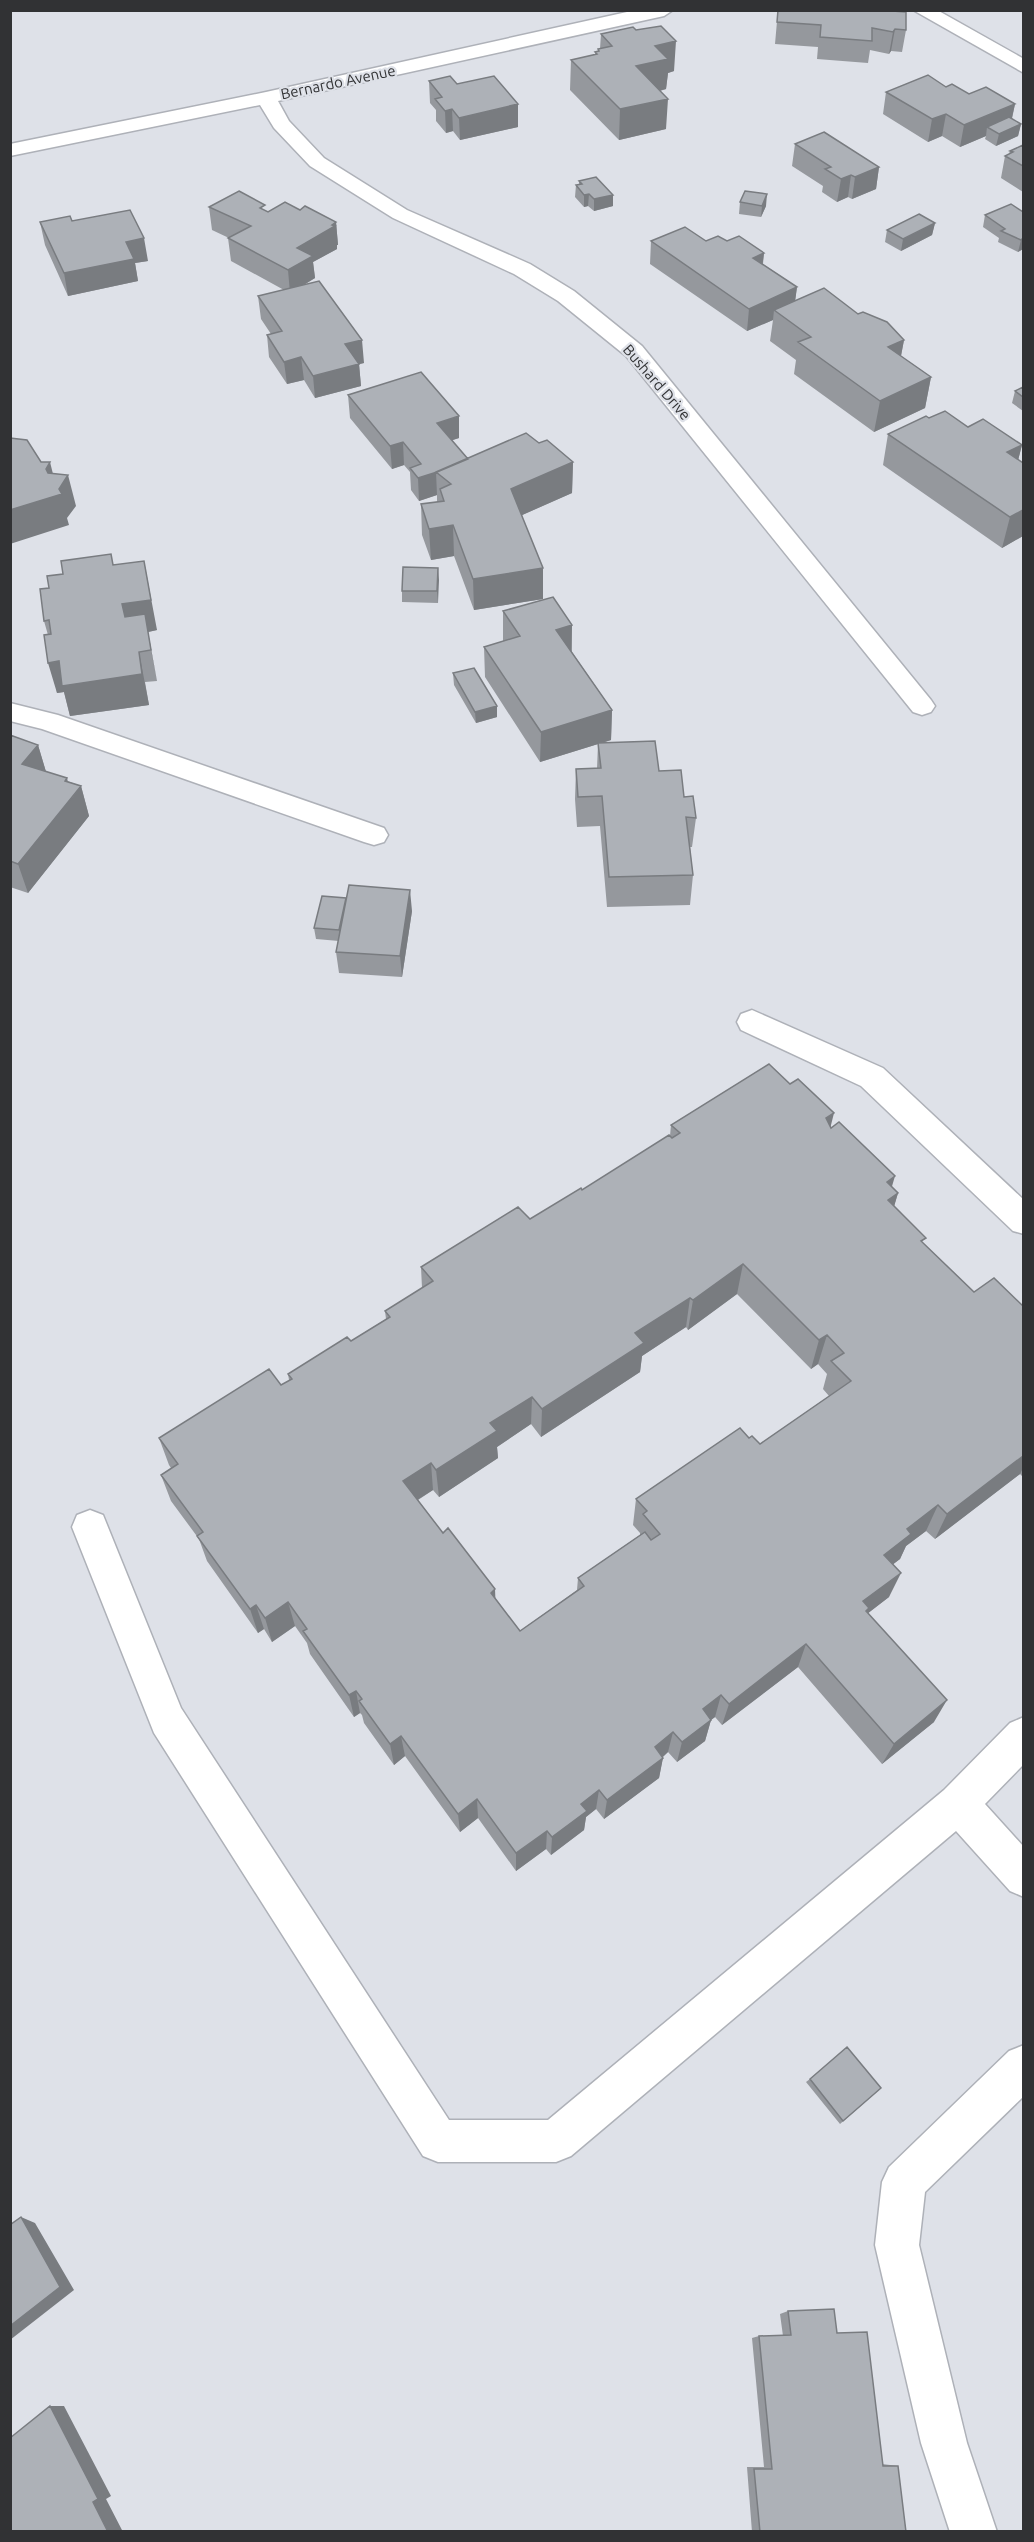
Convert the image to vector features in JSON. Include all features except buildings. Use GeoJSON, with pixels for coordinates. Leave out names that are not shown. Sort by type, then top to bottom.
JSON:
{"type":"FeatureCollection","features":[{"type":"Feature","properties":{"kind":"street","name":"Bernardo Avenue"},"geometry":{"type":"LineString","coordinates":[[10,150],[266,98],[664,10]]}},
{"type":"Feature","properties":{"kind":"street"},"geometry":{"type":"LineString","coordinates":[[922,10],[1023,67]]}},
{"type":"Feature","properties":{"kind":"street","name":"Bushard Drive"},"geometry":{"type":"LineString","coordinates":[[266,98],[281,124],[317,162],[400,214],[540,280],[566,296],[634,351],[922,706]]}},
{"type":"Feature","properties":{"kind":"street"},"geometry":{"type":"LineString","coordinates":[[10,712],[49,722],[374,835]]}},
{"type":"Feature","properties":{"kind":"street"},"geometry":{"type":"LineString","coordinates":[[752,1022],[872,1077],[1023,1221]]}},
{"type":"Feature","properties":{"kind":"street"},"geometry":{"type":"LineString","coordinates":[[90,1527],[166,1720],[438,2141],[556,2141],[958,1804],[1023,1736]]}},
{"type":"Feature","properties":{"kind":"street"},"geometry":{"type":"LineString","coordinates":[[958,1804],[1023,1877]]}},
{"type":"Feature","properties":{"kind":"street"},"geometry":{"type":"LineString","coordinates":[[974,2532],[944,2443],[897,2245],[904,2182],[1023,2066]]}}]}
